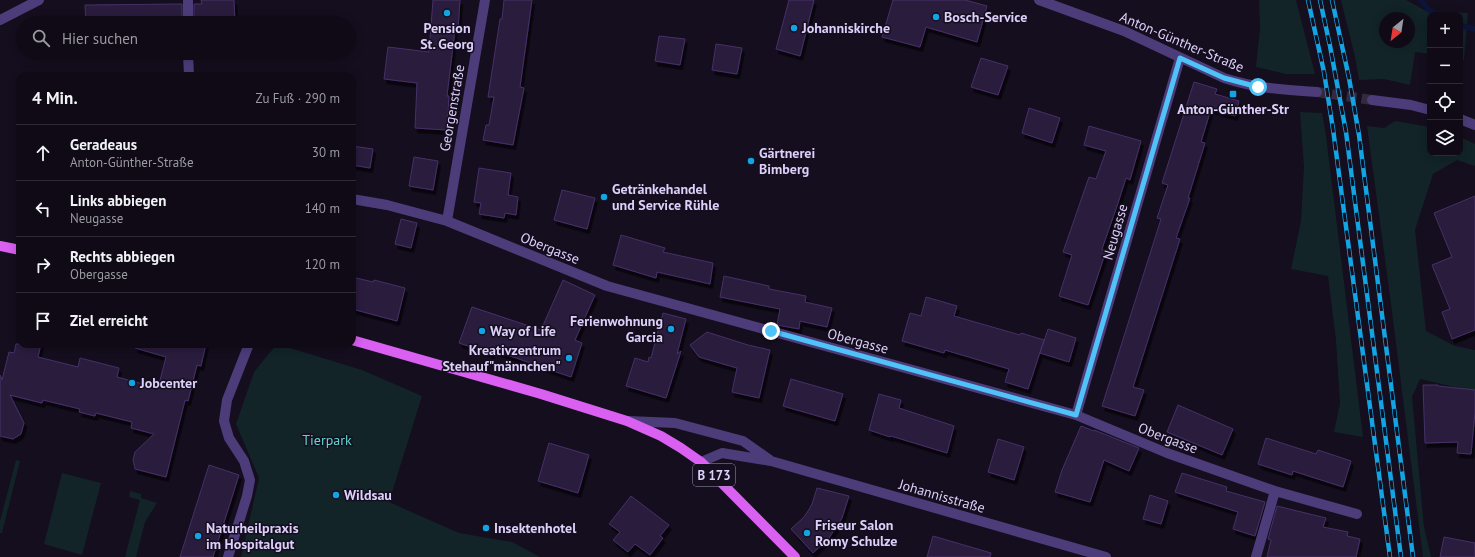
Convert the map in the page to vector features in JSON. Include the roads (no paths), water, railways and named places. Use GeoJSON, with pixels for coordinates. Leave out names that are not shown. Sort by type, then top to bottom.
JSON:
{"type":"FeatureCollection","features":[{"type":"Feature","properties":{"kind":"main road"},"geometry":{"type":"LineString","coordinates":[[0,246],[16,249]]}},
{"type":"Feature","properties":{"kind":"main road","name":"B 173"},"geometry":{"type":"LineString","coordinates":[[356,341],[541,394],[627,421],[661,436],[701,462],[795,557]]}},
{"type":"Feature","properties":{"kind":"street"},"geometry":{"type":"LineString","coordinates":[[0,20],[39,0]]}},
{"type":"Feature","properties":{"kind":"street"},"geometry":{"type":"LineString","coordinates":[[188,0],[188,16]]}},
{"type":"Feature","properties":{"kind":"street","name":"Georgenstraße"},"geometry":{"type":"LineString","coordinates":[[447,221],[485,0]]}},
{"type":"Feature","properties":{"kind":"street","name":"Anton-Günther-Straße"},"geometry":{"type":"LineString","coordinates":[[1039,0],[1124,31],[1224,78],[1258,87],[1317,92]]}},
{"type":"Feature","properties":{"kind":"street","name":"Neugasse"},"geometry":{"type":"LineString","coordinates":[[1076,415],[1180,58]]}},
{"type":"Feature","properties":{"kind":"street"},"geometry":{"type":"LineString","coordinates":[[188,60],[189,72]]}},
{"type":"Feature","properties":{"kind":"street"},"geometry":{"type":"LineString","coordinates":[[1372,100],[1411,105],[1427,109]]}},
{"type":"Feature","properties":{"kind":"street"},"geometry":{"type":"LineString","coordinates":[[1462,120],[1475,125]]}},
{"type":"Feature","properties":{"kind":"street","name":"Obergasse"},"geometry":{"type":"LineString","coordinates":[[356,200],[387,205],[447,221],[607,286],[1076,415],[1167,454],[1276,491],[1356,514]]}},
{"type":"Feature","properties":{"kind":"street"},"geometry":{"type":"LineString","coordinates":[[228,557],[247,496],[250,480],[244,461],[229,438],[224,421],[227,400],[247,348]]}},
{"type":"Feature","properties":{"kind":"street","name":"Johannisstraße"},"geometry":{"type":"LineString","coordinates":[[627,421],[675,423],[743,441],[771,461]]}},
{"type":"Feature","properties":{"kind":"street","name":"Johannisstraße"},"geometry":{"type":"LineString","coordinates":[[701,462],[722,453],[771,461],[1106,557]]}},
{"type":"Feature","properties":{"kind":"street"},"geometry":{"type":"LineString","coordinates":[[1256,557],[1276,491]]}},
{"type":"Feature","properties":{"kind":"waterway"},"geometry":{"type":"LineString","coordinates":[[1421,0],[1432,12]]}},
{"type":"Feature","properties":{"kind":"waterway"},"geometry":{"type":"LineString","coordinates":[[1463,26],[1475,29]]}},
{"type":"Feature","properties":{"kind":"tunnel"},"geometry":{"type":"LineString","coordinates":[[1317,92],[1372,100]]}},
{"type":"Feature","properties":{"kind":"railway"},"geometry":{"type":"LineString","coordinates":[[1308,0],[1324,72],[1333,129],[1390,557]]}},
{"type":"Feature","properties":{"kind":"railway"},"geometry":{"type":"LineString","coordinates":[[1320,0],[1346,132],[1401,557]]}},
{"type":"Feature","properties":{"kind":"railway"},"geometry":{"type":"LineString","coordinates":[[1332,0],[1349,78],[1359,135],[1413,557]]}},
{"type":"Feature","properties":{"kind":"place","name":"Pension St. Georg"},"geometry":{"type":"Point","coordinates":[447,13]}},
{"type":"Feature","properties":{"kind":"place","name":"Bosch-Service"},"geometry":{"type":"Point","coordinates":[936,17]}},
{"type":"Feature","properties":{"kind":"place","name":"Johanniskirche"},"geometry":{"type":"Point","coordinates":[794,28]}},
{"type":"Feature","properties":{"kind":"place","name":"Anton-Günther-Str"},"geometry":{"type":"Point","coordinates":[1233,94]}},
{"type":"Feature","properties":{"kind":"place","name":"Gärtnerei Bimberg"},"geometry":{"type":"Point","coordinates":[751,161]}},
{"type":"Feature","properties":{"kind":"place","name":"Getränkehandel und Service Rühle"},"geometry":{"type":"Point","coordinates":[604,197]}},
{"type":"Feature","properties":{"kind":"place","name":"Ferienwohnung Garcia"},"geometry":{"type":"Point","coordinates":[671,329]}},
{"type":"Feature","properties":{"kind":"place","name":"Way of Life"},"geometry":{"type":"Point","coordinates":[482,331]}},
{"type":"Feature","properties":{"kind":"place","name":"Kreativzentrum Stehauf\"männchen\""},"geometry":{"type":"Point","coordinates":[569,358]}},
{"type":"Feature","properties":{"kind":"place","name":"Jobcenter"},"geometry":{"type":"Point","coordinates":[132,383]}},
{"type":"Feature","properties":{"kind":"place","name":"Wildsau"},"geometry":{"type":"Point","coordinates":[336,495]}},
{"type":"Feature","properties":{"kind":"place","name":"Insektenhotel"},"geometry":{"type":"Point","coordinates":[486,528]}},
{"type":"Feature","properties":{"kind":"place","name":"Friseur Salon Romy Schulze"},"geometry":{"type":"Point","coordinates":[807,533]}},
{"type":"Feature","properties":{"kind":"place","name":"Naturheilpraxis im Hospitalgut"},"geometry":{"type":"Point","coordinates":[198,536]}},
{"type":"Feature","properties":{"kind":"park label","name":"Tierpark"},"geometry":{"type":"Point","coordinates":[327,440]}}]}
